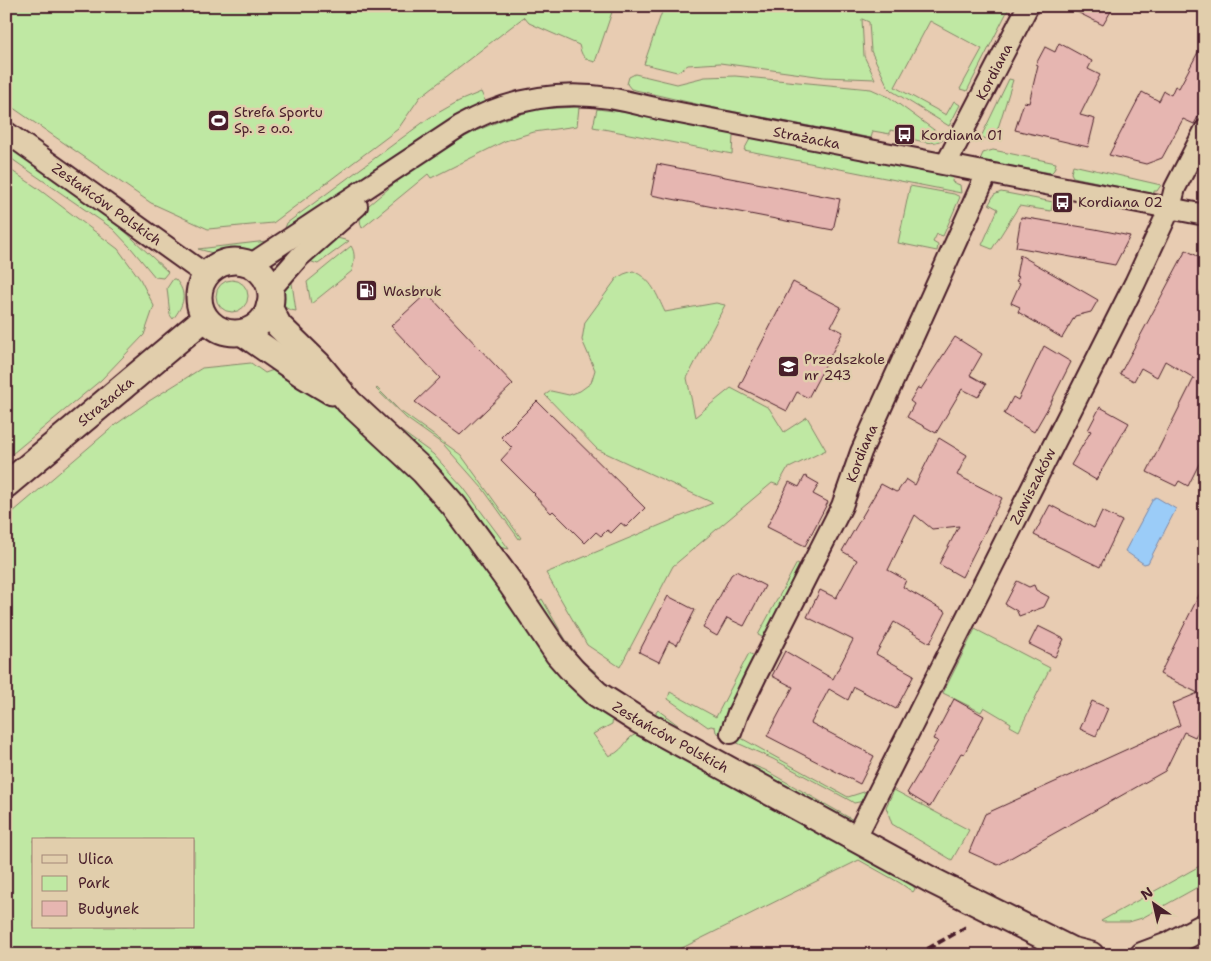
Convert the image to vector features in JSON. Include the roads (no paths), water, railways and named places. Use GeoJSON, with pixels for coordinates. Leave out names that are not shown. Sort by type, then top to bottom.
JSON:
{"type":"FeatureCollection","features":[{"type":"Feature","properties":{"kind":"main road"},"geometry":{"type":"LineString","coordinates":[[228,262],[243,262],[250,265],[263,275],[270,298],[267,313],[257,326],[243,333],[226,332],[211,324],[205,318],[200,307],[199,295],[202,283],[206,275],[214,268],[228,262]]}},
{"type":"Feature","properties":{"kind":"main road","name":"Zesłańców Polskich"},"geometry":{"type":"LineString","coordinates":[[270,298],[279,326],[318,364],[349,402],[423,471],[474,531],[558,654],[597,694],[638,720],[855,839],[1071,950],[1090,954]]}},
{"type":"Feature","properties":{"kind":"main road","name":"Strażacka"},"geometry":{"type":"LineString","coordinates":[[6,485],[205,318]]}},
{"type":"Feature","properties":{"kind":"main road","name":"Zesłańców Polskich"},"geometry":{"type":"LineString","coordinates":[[243,333],[316,383],[349,402]]}},
{"type":"Feature","properties":{"kind":"main road"},"geometry":{"type":"LineString","coordinates":[[1143,955],[1167,946],[1205,926]]}},
{"type":"Feature","properties":{"kind":"street","name":"Kordiana"},"geometry":{"type":"LineString","coordinates":[[946,164],[1028,6]]}},
{"type":"Feature","properties":{"kind":"street","name":"Strażacka"},"geometry":{"type":"LineString","coordinates":[[250,265],[419,152],[480,115],[511,103],[546,96],[568,95],[609,98],[1205,215]]}},
{"type":"Feature","properties":{"kind":"street","name":"Zawiszaków"},"geometry":{"type":"LineString","coordinates":[[855,839],[1135,283],[1170,208],[1175,188],[1205,130]]}},
{"type":"Feature","properties":{"kind":"street","name":"Zesłańców Polskich"},"geometry":{"type":"LineString","coordinates":[[6,132],[206,275]]}},
{"type":"Feature","properties":{"kind":"street","name":"Strażacka"},"geometry":{"type":"LineString","coordinates":[[270,298],[299,257],[419,152]]}},
{"type":"Feature","properties":{"kind":"street","name":"Kordiana"},"geometry":{"type":"LineString","coordinates":[[731,733],[745,698],[842,506],[861,452],[987,173]]}},
{"type":"Feature","properties":{"kind":"water"},"geometry":{"type":"Polygon","coordinates":[[[1156,497],[1176,509],[1148,563],[1144,564],[1125,551],[1153,499],[1156,497]]]}},
{"type":"Feature","properties":{"kind":"railway"},"geometry":{"type":"LineString","coordinates":[[917,955],[966,927]]}},
{"type":"Feature","properties":{"kind":"place","name":"Strefa Sportu Sp. z o.o."},"geometry":{"type":"Point","coordinates":[218,120]}},
{"type":"Feature","properties":{"kind":"place","name":"Kordiana 01"},"geometry":{"type":"Point","coordinates":[905,135]}},
{"type":"Feature","properties":{"kind":"place","name":"Kordiana 02"},"geometry":{"type":"Point","coordinates":[1062,202]}},
{"type":"Feature","properties":{"kind":"place","name":"Wasbruk"},"geometry":{"type":"Point","coordinates":[367,291]}},
{"type":"Feature","properties":{"kind":"place","name":"Przedszkole nr 243"},"geometry":{"type":"Point","coordinates":[788,367]}}]}
